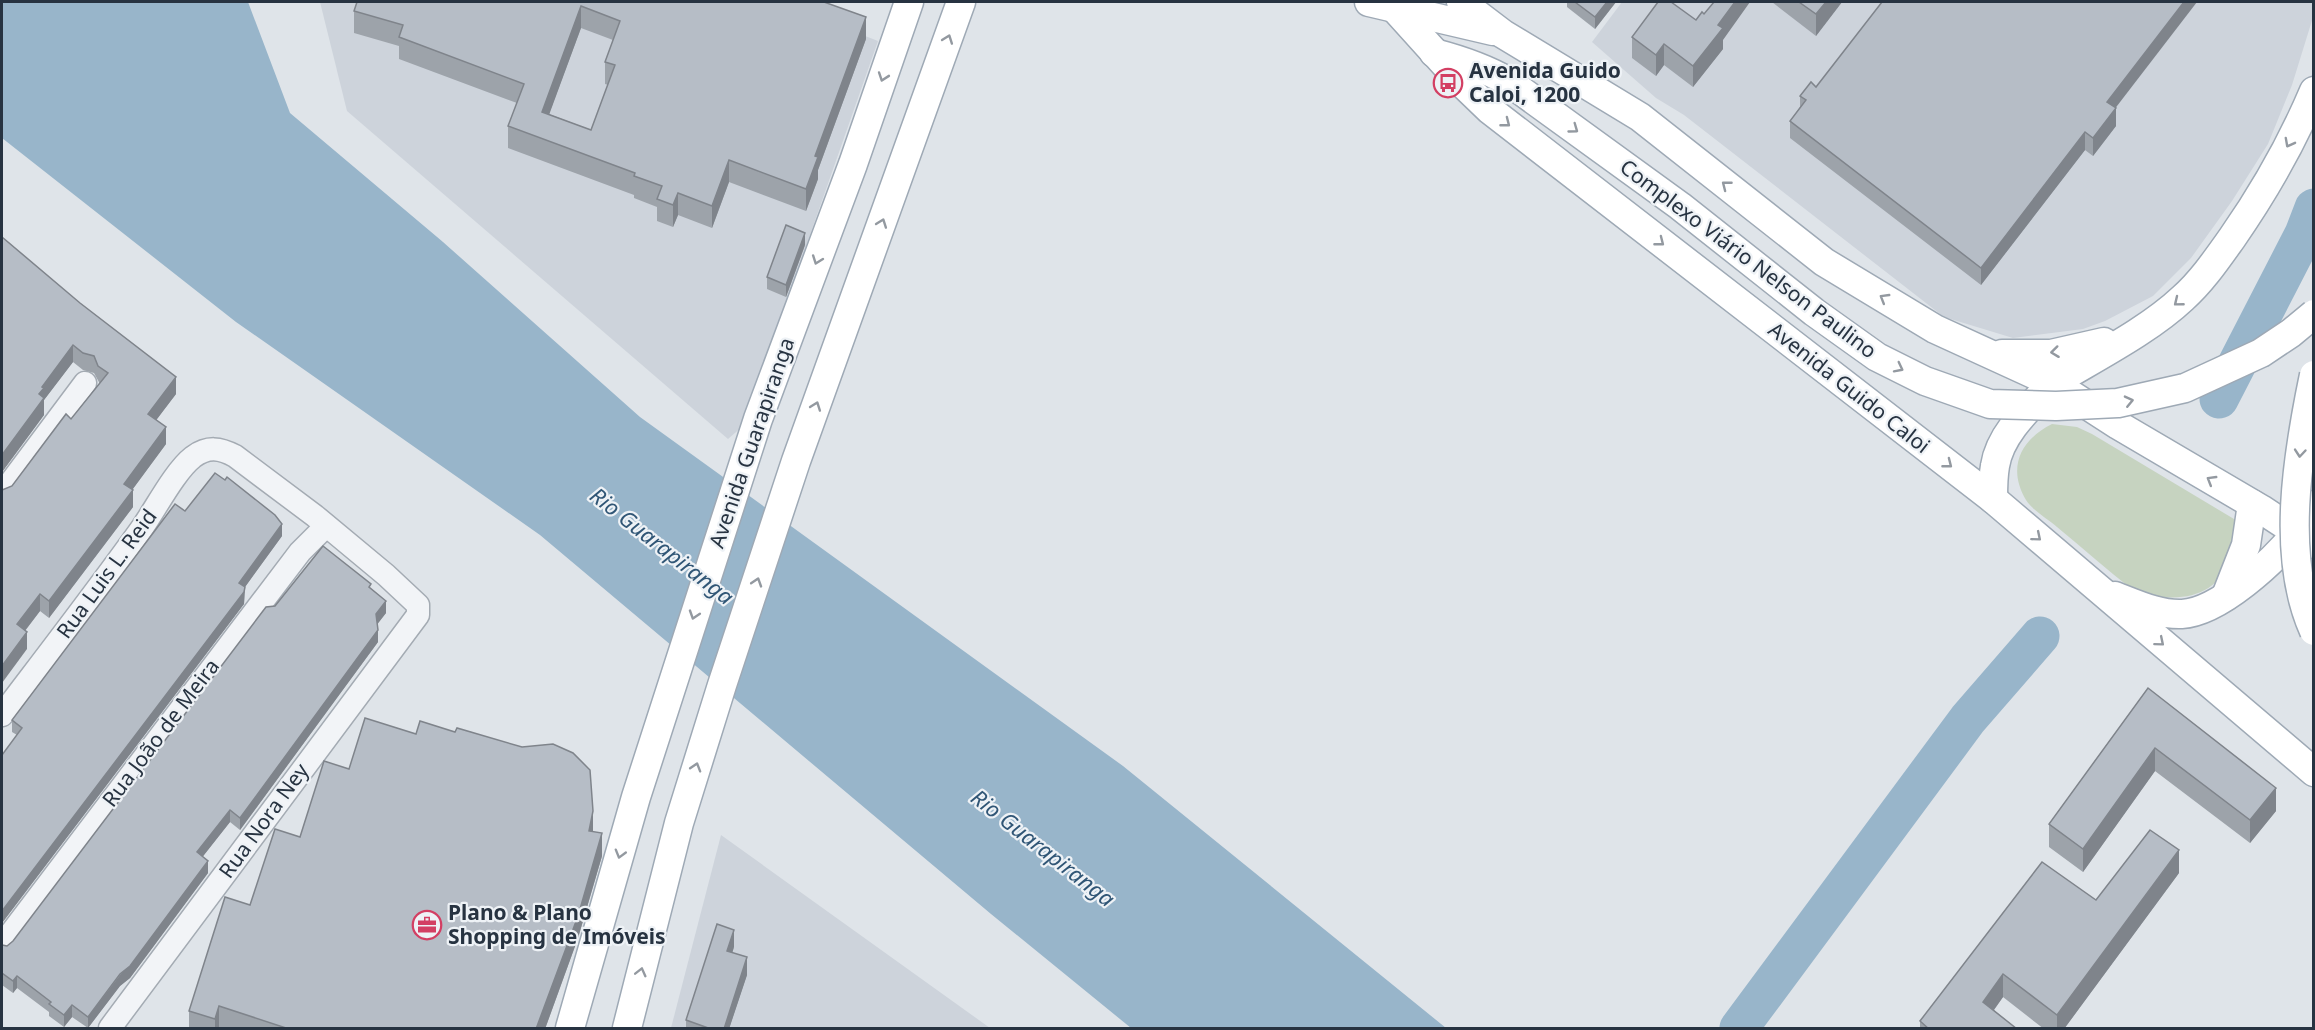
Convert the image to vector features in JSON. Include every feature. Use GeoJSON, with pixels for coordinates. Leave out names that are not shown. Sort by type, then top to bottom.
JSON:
{"type":"FeatureCollection","features":[{"type":"Feature","properties":{"kind":"main road","name":"Avenida Guarapiranga"},"geometry":{"type":"LineString","coordinates":[[570,1029],[636,797],[758,419],[853,164],[909,2]]}},
{"type":"Feature","properties":{"kind":"main road"},"geometry":{"type":"LineString","coordinates":[[627,1029],[679,823],[796,461],[962,2]]}},
{"type":"Feature","properties":{"kind":"main road"},"geometry":{"type":"LineString","coordinates":[[1461,2],[1503,34],[1641,117],[1824,262],[1935,328],[2053,383],[2118,425],[2252,504],[2305,539]]}},
{"type":"Feature","properties":{"kind":"main road"},"geometry":{"type":"LineString","coordinates":[[1384,4],[1503,34]]}},
{"type":"Feature","properties":{"kind":"main road","name":"Avenida Guido Caloi"},"geometry":{"type":"LineString","coordinates":[[1384,4],[1490,110],[1992,499],[2313,772]]}},
{"type":"Feature","properties":{"kind":"main road","name":"Complexo Viário Nelson Paulino"},"geometry":{"type":"LineString","coordinates":[[1434,53],[1474,64],[1509,82],[1680,206],[1814,312],[1877,357],[1925,381],[1990,404],[2056,406],[2118,403],[2185,388],[2261,353],[2291,333],[2313,314]]}},
{"type":"Feature","properties":{"kind":"main road"},"geometry":{"type":"LineString","coordinates":[[1992,499],[1999,451],[2018,421],[2053,383],[2151,323],[2183,299],[2211,268],[2257,202],[2302,119],[2313,91]]}},
{"type":"Feature","properties":{"kind":"main road"},"geometry":{"type":"LineString","coordinates":[[1992,354],[2051,354],[2079,349],[2151,323]]}},
{"type":"Feature","properties":{"kind":"main road"},"geometry":{"type":"LineString","coordinates":[[2313,375],[2301,440],[2294,524],[2299,574],[2307,617],[2313,631]]}},
{"type":"Feature","properties":{"kind":"main road"},"geometry":{"type":"LineString","coordinates":[[2225,598],[2246,545],[2252,504]]}},
{"type":"Feature","properties":{"kind":"main road"},"geometry":{"type":"LineString","coordinates":[[2099,590],[2141,606],[2175,614],[2195,612],[2225,598],[2305,539],[2313,505]]}},
{"type":"Feature","properties":{"kind":"street"},"geometry":{"type":"LineString","coordinates":[[2,494],[85,383]]}},
{"type":"Feature","properties":{"kind":"street","name":"Rua Luis L. Reid"},"geometry":{"type":"LineString","coordinates":[[2,715],[142,528],[181,472],[192,458],[207,449],[221,448],[248,465],[326,526]]}},
{"type":"Feature","properties":{"kind":"street","name":"Rua Nora Ney"},"geometry":{"type":"LineString","coordinates":[[110,1029],[418,615],[419,609],[415,601],[326,526]]}},
{"type":"Feature","properties":{"kind":"street","name":"Rua João de Meira"},"geometry":{"type":"LineString","coordinates":[[2,945],[293,560],[326,526]]}},
{"type":"Feature","properties":{"kind":"shaded area"},"geometry":{"type":"Polygon","coordinates":[[[320,2],[778,2],[878,41],[743,426],[728,439],[347,111],[320,2]]]}},
{"type":"Feature","properties":{"kind":"shaded area"},"geometry":{"type":"Polygon","coordinates":[[[1622,2],[2313,2],[2314,14],[2292,85],[2268,144],[2232,201],[2191,258],[2153,296],[2105,321],[2083,329],[2013,338],[1944,317],[1684,115],[1656,98],[1592,42],[1622,2]]]}},
{"type":"Feature","properties":{"kind":"shaded area"},"geometry":{"type":"Polygon","coordinates":[[[721,835],[990,1028],[671,1028],[721,835]]]}},
{"type":"Feature","properties":{"kind":"green space"},"geometry":{"type":"Polygon","coordinates":[[[2052,424],[2077,427],[2092,434],[2234,519],[2235,533],[2231,556],[2225,571],[2216,582],[2205,590],[2178,597],[2163,597],[2133,590],[2032,507],[2020,488],[2017,466],[2020,456],[2032,438],[2052,424]]]}},
{"type":"Feature","properties":{"kind":"water","name":"Rio Guarapiranga"},"geometry":{"type":"Polygon","coordinates":[[[2,2],[248,2],[290,113],[443,242],[640,417],[1123,766],[1446,1028],[1131,1028],[991,914],[540,535],[236,322],[2,138],[2,2]]]}},
{"type":"Feature","properties":{"kind":"building"},"geometry":{"type":"Polygon","coordinates":[[[357,2],[824,2],[866,17],[815,156],[818,157],[806,189],[729,160],[712,206],[678,193],[673,205],[657,199],[662,186],[634,176],[635,173],[508,126],[524,84],[399,37],[403,25],[354,11],[357,2]],[[581,6],[542,112],[591,130],[615,65],[605,62],[620,21],[581,6]]]}},
{"type":"Feature","properties":{"kind":"building"},"geometry":{"type":"Polygon","coordinates":[[[1575,2],[1607,2],[1595,17],[1575,2]]]}},
{"type":"Feature","properties":{"kind":"building"},"geometry":{"type":"Polygon","coordinates":[[[1658,2],[1671,2],[1696,20],[1714,2],[1735,2],[1718,25],[1723,28],[1693,66],[1664,44],[1656,55],[1632,37],[1658,2]]]}},
{"type":"Feature","properties":{"kind":"building"},"geometry":{"type":"Polygon","coordinates":[[[1799,2],[1826,2],[1816,14],[1799,2]]]}},
{"type":"Feature","properties":{"kind":"building"},"geometry":{"type":"Polygon","coordinates":[[[1882,2],[2184,2],[2107,102],[2116,108],[2093,138],[2085,132],[1981,268],[1790,121],[1806,100],[1800,96],[1811,82],[1816,87],[1882,2]]]}},
{"type":"Feature","properties":{"kind":"building"},"geometry":{"type":"Polygon","coordinates":[[[786,225],[805,233],[786,285],[767,277],[786,225]]]}},
{"type":"Feature","properties":{"kind":"building"},"geometry":{"type":"Polygon","coordinates":[[[2,237],[80,303],[176,377],[148,414],[166,427],[124,484],[133,490],[49,601],[40,594],[17,624],[27,632],[2,666],[2,490],[12,486],[66,414],[71,419],[108,373],[98,366],[94,356],[83,353],[73,345],[42,387],[44,388],[39,394],[44,398],[2,455],[2,237]]]}},
{"type":"Feature","properties":{"kind":"building"},"geometry":{"type":"Polygon","coordinates":[[[215,473],[225,480],[227,477],[275,515],[282,524],[239,583],[245,587],[244,592],[2,911],[2,755],[22,728],[12,720],[175,504],[185,511],[215,473]]]}},
{"type":"Feature","properties":{"kind":"building"},"geometry":{"type":"Polygon","coordinates":[[[323,546],[371,584],[369,587],[386,601],[376,614],[378,630],[240,818],[230,810],[197,852],[208,861],[130,966],[120,974],[88,1017],[72,1005],[64,1015],[17,976],[13,981],[2,973],[2,945],[7,946],[13,941],[266,607],[275,606],[323,546]]]}},
{"type":"Feature","properties":{"kind":"building"},"geometry":{"type":"Polygon","coordinates":[[[2148,688],[2276,788],[2250,820],[2155,748],[2083,849],[2049,824],[2148,688]]]}},
{"type":"Feature","properties":{"kind":"building"},"geometry":{"type":"Polygon","coordinates":[[[365,718],[416,734],[420,721],[455,732],[457,728],[522,747],[553,744],[573,753],[590,770],[593,811],[589,831],[602,833],[578,916],[536,1029],[289,1029],[219,1006],[215,1019],[189,1011],[225,897],[250,905],[275,829],[300,837],[324,761],[349,769],[365,718]]]}},
{"type":"Feature","properties":{"kind":"building"},"geometry":{"type":"Polygon","coordinates":[[[2150,830],[2179,850],[2057,1015],[2003,974],[1983,1002],[2017,1029],[1929,1029],[1920,1021],[2042,862],[2096,900],[2150,830]]]}},
{"type":"Feature","properties":{"kind":"building"},"geometry":{"type":"Polygon","coordinates":[[[717,924],[734,930],[727,951],[747,957],[724,1029],[711,1029],[686,1020],[717,924]]]}},
{"type":"Feature","properties":{"kind":"waterway"},"geometry":{"type":"LineString","coordinates":[[2219,399],[2304,234],[2314,208]]}},
{"type":"Feature","properties":{"kind":"waterway"},"geometry":{"type":"LineString","coordinates":[[1739,1028],[1968,719],[2040,636]]}},
{"type":"Feature","properties":{"kind":"place","name":"Avenida Guido Caloi, 1200"},"geometry":{"type":"Point","coordinates":[1448,83]}},
{"type":"Feature","properties":{"kind":"place","name":"Plano & Plano Shopping de Imóveis"},"geometry":{"type":"Point","coordinates":[427,925]}}]}
